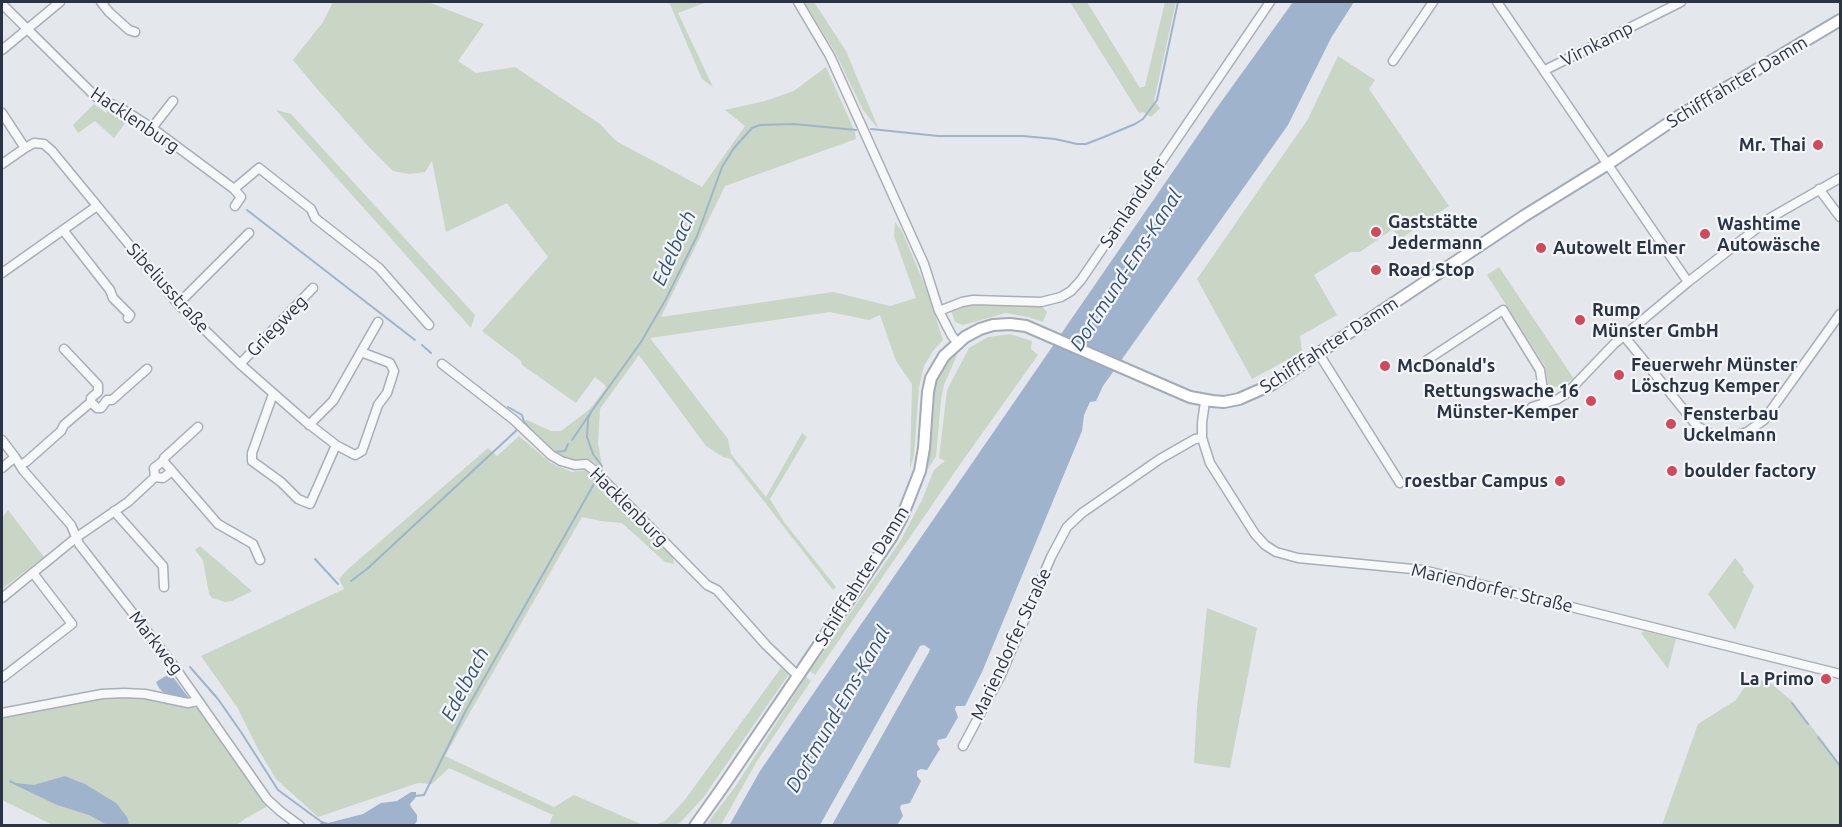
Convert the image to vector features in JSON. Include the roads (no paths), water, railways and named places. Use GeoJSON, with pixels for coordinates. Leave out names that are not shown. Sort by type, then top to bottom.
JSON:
{"type":"FeatureCollection","features":[{"type":"Feature","properties":{"kind":"main road","name":"Schifffahrter Damm"},"geometry":{"type":"LineString","coordinates":[[695,825],[798,676],[892,536],[906,511],[920,471],[929,386],[939,363],[957,342],[980,329],[1001,324],[1026,326],[1179,393],[1224,402],[1257,393],[1524,216],[1708,98],[1840,20]]}},
{"type":"Feature","properties":{"kind":"street"},"geometry":{"type":"LineString","coordinates":[[2,50],[60,2]]}},
{"type":"Feature","properties":{"kind":"street"},"geometry":{"type":"LineString","coordinates":[[101,2],[129,30],[135,32]]}},
{"type":"Feature","properties":{"kind":"street"},"geometry":{"type":"LineString","coordinates":[[798,2],[835,67],[924,264],[939,311],[957,342]]}},
{"type":"Feature","properties":{"kind":"street","name":"Samlandufer"},"geometry":{"type":"LineString","coordinates":[[939,311],[973,300],[1041,302],[1061,297],[1071,291],[1081,280],[1270,2]]}},
{"type":"Feature","properties":{"kind":"street"},"geometry":{"type":"LineString","coordinates":[[1393,62],[1433,2]]}},
{"type":"Feature","properties":{"kind":"street"},"geometry":{"type":"LineString","coordinates":[[1497,2],[1688,282]]}},
{"type":"Feature","properties":{"kind":"street","name":"Virnkamp"},"geometry":{"type":"LineString","coordinates":[[1545,70],[1681,2]]}},
{"type":"Feature","properties":{"kind":"street","name":"Hacklenburg"},"geometry":{"type":"LineString","coordinates":[[2,4],[96,97],[122,109],[152,128],[234,189]]}},
{"type":"Feature","properties":{"kind":"street"},"geometry":{"type":"LineString","coordinates":[[152,128],[172,101]]}},
{"type":"Feature","properties":{"kind":"street"},"geometry":{"type":"LineString","coordinates":[[2,113],[25,148],[2,164]]}},
{"type":"Feature","properties":{"kind":"street","name":"Sibeliusstraße"},"geometry":{"type":"LineString","coordinates":[[25,148],[34,143],[44,144],[52,151],[178,304],[240,364],[309,425],[336,445],[355,455],[362,451],[378,405],[387,393],[394,370],[390,363],[361,352]]}},
{"type":"Feature","properties":{"kind":"street"},"geometry":{"type":"LineString","coordinates":[[235,206],[241,197],[234,189],[259,168],[312,209],[315,218],[379,268],[429,325]]}},
{"type":"Feature","properties":{"kind":"street"},"geometry":{"type":"LineString","coordinates":[[1532,407],[1567,393],[1624,336],[1770,218],[1840,178]]}},
{"type":"Feature","properties":{"kind":"street"},"geometry":{"type":"LineString","coordinates":[[1819,189],[1840,217]]}},
{"type":"Feature","properties":{"kind":"street"},"geometry":{"type":"LineString","coordinates":[[2,273],[96,206]]}},
{"type":"Feature","properties":{"kind":"street"},"geometry":{"type":"LineString","coordinates":[[63,230],[114,298],[130,315],[128,318]]}},
{"type":"Feature","properties":{"kind":"street"},"geometry":{"type":"LineString","coordinates":[[178,304],[249,232]]}},
{"type":"Feature","properties":{"kind":"street","name":"Griegweg"},"geometry":{"type":"LineString","coordinates":[[240,364],[313,288]]}},
{"type":"Feature","properties":{"kind":"street"},"geometry":{"type":"LineString","coordinates":[[1427,360],[1503,310],[1540,370],[1545,403]]}},
{"type":"Feature","properties":{"kind":"street"},"geometry":{"type":"LineString","coordinates":[[1624,336],[1697,426],[1714,436],[1730,437],[1747,432],[1764,420],[1840,314]]}},
{"type":"Feature","properties":{"kind":"street"},"geometry":{"type":"LineString","coordinates":[[309,425],[333,401],[378,322]]}},
{"type":"Feature","properties":{"kind":"street"},"geometry":{"type":"LineString","coordinates":[[64,349],[98,385],[99,392],[107,400]]}},
{"type":"Feature","properties":{"kind":"street"},"geometry":{"type":"LineString","coordinates":[[1319,354],[1362,419],[1400,483]]}},
{"type":"Feature","properties":{"kind":"street","name":"Hacklenburg"},"geometry":{"type":"LineString","coordinates":[[442,364],[514,420],[551,455],[561,461],[590,466],[707,585],[717,590],[766,645],[798,676]]}},
{"type":"Feature","properties":{"kind":"street"},"geometry":{"type":"LineString","coordinates":[[91,402],[99,408],[147,369]]}},
{"type":"Feature","properties":{"kind":"street"},"geometry":{"type":"LineString","coordinates":[[2,468],[18,461],[26,462],[61,431],[64,425],[99,392]]}},
{"type":"Feature","properties":{"kind":"street"},"geometry":{"type":"LineString","coordinates":[[273,394],[252,453],[252,461],[281,482],[298,499],[310,504],[336,445]]}},
{"type":"Feature","properties":{"kind":"street","name":"Mariendorfer Straße"},"geometry":{"type":"LineString","coordinates":[[1205,400],[1202,438],[1210,463],[1260,540],[1276,552],[1298,558],[1423,570],[1840,674]]}},
{"type":"Feature","properties":{"kind":"street"},"geometry":{"type":"LineString","coordinates":[[155,477],[154,468],[198,427]]}},
{"type":"Feature","properties":{"kind":"street","name":"Mariendorfer Straße"},"geometry":{"type":"LineString","coordinates":[[963,746],[1001,675],[1051,557],[1067,527],[1082,513],[1160,459],[1202,438]]}},
{"type":"Feature","properties":{"kind":"street","name":"Markweg"},"geometry":{"type":"LineString","coordinates":[[2,440],[70,525],[79,544],[174,666],[267,799],[300,825]]}},
{"type":"Feature","properties":{"kind":"street"},"geometry":{"type":"LineString","coordinates":[[163,461],[218,524],[253,544],[260,560]]}},
{"type":"Feature","properties":{"kind":"street"},"geometry":{"type":"LineString","coordinates":[[2,598],[77,537],[128,502],[155,477],[163,478],[171,471]]}},
{"type":"Feature","properties":{"kind":"street"},"geometry":{"type":"LineString","coordinates":[[114,511],[163,566],[164,587]]}},
{"type":"Feature","properties":{"kind":"street"},"geometry":{"type":"LineString","coordinates":[[2,678],[72,624],[33,573]]}},
{"type":"Feature","properties":{"kind":"street"},"geometry":{"type":"LineString","coordinates":[[2,713],[102,694],[145,694],[188,703],[198,701]]}},
{"type":"Feature","properties":{"kind":"water","name":"Dortmund-Ems-Kanal"},"geometry":{"type":"Polygon","coordinates":[[[1293,2],[1354,2],[1331,38],[1288,125],[1103,386],[1096,401],[1090,402],[1084,415],[1082,431],[982,672],[965,706],[956,706],[958,717],[946,738],[938,740],[937,744],[940,749],[927,770],[917,771],[917,776],[921,781],[910,803],[901,805],[903,816],[897,825],[832,825],[929,652],[930,649],[924,645],[920,646],[820,825],[729,826],[760,771],[1216,109],[1293,2]]]}},
{"type":"Feature","properties":{"kind":"water"},"geometry":{"type":"Polygon","coordinates":[[[169,674],[188,697],[163,692],[159,688],[156,682],[169,674]]]}},
{"type":"Feature","properties":{"kind":"water"},"geometry":{"type":"Polygon","coordinates":[[[65,776],[85,784],[116,803],[129,823],[127,825],[107,825],[89,815],[57,805],[9,782],[10,780],[34,785],[65,776]]]}},
{"type":"Feature","properties":{"kind":"water"},"geometry":{"type":"Polygon","coordinates":[[[411,792],[416,792],[416,797],[410,804],[417,815],[414,825],[325,826],[320,824],[322,821],[328,823],[363,814],[381,803],[397,801],[411,792]]]}},
{"type":"Feature","properties":{"kind":"waterway","name":"Edelbach"},"geometry":{"type":"LineString","coordinates":[[871,129],[938,136],[1023,136],[1077,144],[1086,144],[1104,137],[1143,119],[1157,100],[1178,2]]}},
{"type":"Feature","properties":{"kind":"waterway","name":"Edelbach"},"geometry":{"type":"LineString","coordinates":[[600,469],[602,466],[593,454],[587,437],[588,419],[641,342],[666,299],[697,236],[722,167],[734,148],[752,128],[760,125],[794,124],[856,130]]}},
{"type":"Feature","properties":{"kind":"waterway"},"geometry":{"type":"LineString","coordinates":[[247,210],[415,340]]}},
{"type":"Feature","properties":{"kind":"waterway"},"geometry":{"type":"LineString","coordinates":[[422,345],[431,353]]}},
{"type":"Feature","properties":{"kind":"waterway"},"geometry":{"type":"LineString","coordinates":[[508,407],[522,415],[524,422],[534,434]]}},
{"type":"Feature","properties":{"kind":"waterway"},"geometry":{"type":"LineString","coordinates":[[572,440],[589,415]]}},
{"type":"Feature","properties":{"kind":"waterway"},"geometry":{"type":"LineString","coordinates":[[351,581],[367,569],[519,428]]}},
{"type":"Feature","properties":{"kind":"waterway"},"geometry":{"type":"LineString","coordinates":[[554,452],[565,451],[568,444]]}},
{"type":"Feature","properties":{"kind":"waterway","name":"Edelbach"},"geometry":{"type":"LineString","coordinates":[[414,796],[424,795],[465,712],[596,477]]}},
{"type":"Feature","properties":{"kind":"waterway"},"geometry":{"type":"LineString","coordinates":[[315,559],[338,584]]}},
{"type":"Feature","properties":{"kind":"waterway"},"geometry":{"type":"LineString","coordinates":[[190,667],[218,699],[278,790],[323,823]]}},
{"type":"Feature","properties":{"kind":"waterway"},"geometry":{"type":"LineString","coordinates":[[1792,703],[1808,724]]}},
{"type":"Feature","properties":{"kind":"waterway"},"geometry":{"type":"LineString","coordinates":[[1818,737],[1840,766]]}},
{"type":"Feature","properties":{"kind":"place","name":"Mr. Thai"},"geometry":{"type":"Point","coordinates":[1818,145]}},
{"type":"Feature","properties":{"kind":"place","name":"Gaststätte Jedermann"},"geometry":{"type":"Point","coordinates":[1376,232]}},
{"type":"Feature","properties":{"kind":"place","name":"Washtime Autowäsche"},"geometry":{"type":"Point","coordinates":[1705,234]}},
{"type":"Feature","properties":{"kind":"place","name":"Autowelt Elmer"},"geometry":{"type":"Point","coordinates":[1541,248]}},
{"type":"Feature","properties":{"kind":"place","name":"Road Stop"},"geometry":{"type":"Point","coordinates":[1376,270]}},
{"type":"Feature","properties":{"kind":"place","name":"Rump Münster GmbH"},"geometry":{"type":"Point","coordinates":[1580,320]}},
{"type":"Feature","properties":{"kind":"place","name":"McDonald's"},"geometry":{"type":"Point","coordinates":[1385,366]}},
{"type":"Feature","properties":{"kind":"place","name":"Feuerwehr Münster Löschzug Kemper"},"geometry":{"type":"Point","coordinates":[1619,375]}},
{"type":"Feature","properties":{"kind":"place","name":"Rettungswache 16 Münster-Kemper"},"geometry":{"type":"Point","coordinates":[1591,401]}},
{"type":"Feature","properties":{"kind":"place","name":"Fensterbau Uckelmann"},"geometry":{"type":"Point","coordinates":[1671,424]}},
{"type":"Feature","properties":{"kind":"place","name":"boulder factory"},"geometry":{"type":"Point","coordinates":[1672,471]}},
{"type":"Feature","properties":{"kind":"place","name":"roestbar Campus"},"geometry":{"type":"Point","coordinates":[1560,481]}},
{"type":"Feature","properties":{"kind":"place","name":"La Primo"},"geometry":{"type":"Point","coordinates":[1826,679]}}]}
